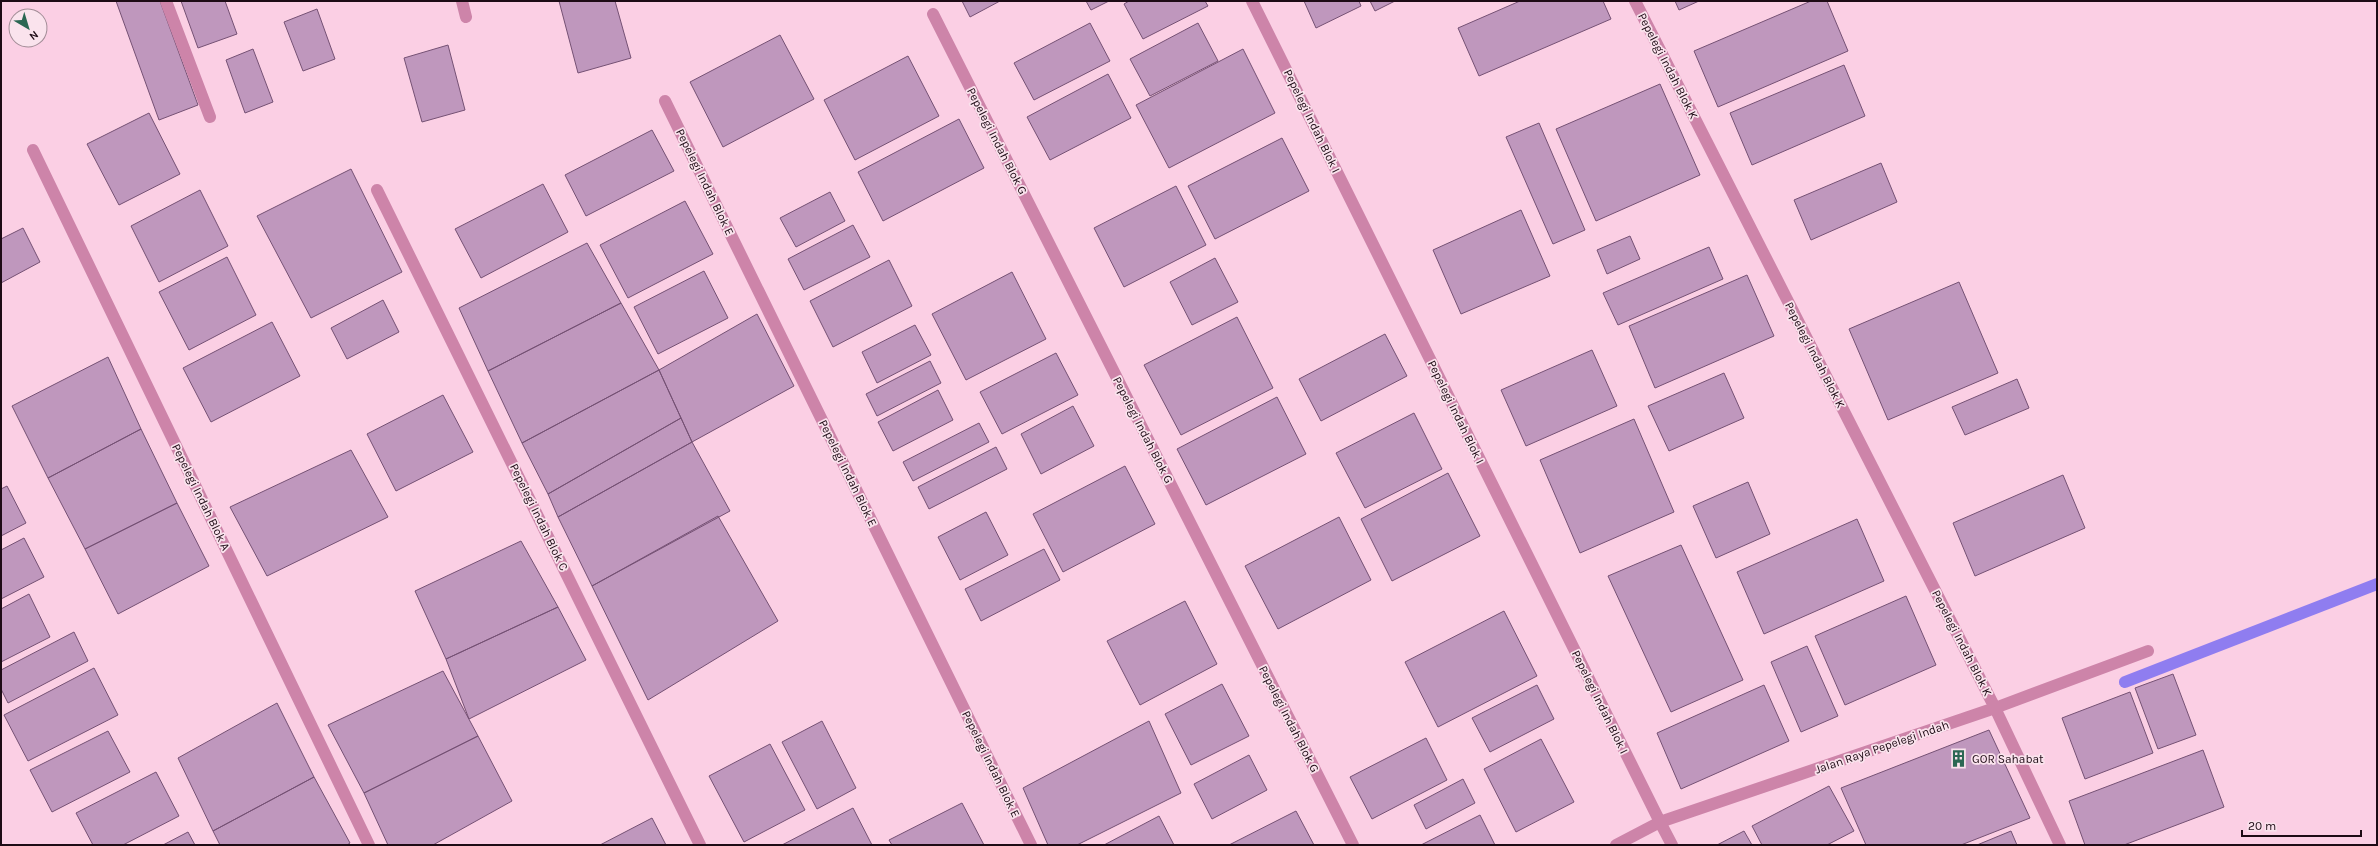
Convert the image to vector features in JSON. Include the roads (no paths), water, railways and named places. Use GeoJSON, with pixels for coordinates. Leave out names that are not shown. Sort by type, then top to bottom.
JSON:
{"type":"FeatureCollection","features":[{"type":"Feature","properties":{"kind":"street"},"geometry":{"type":"LineString","coordinates":[[166,1],[210,117]]}},
{"type":"Feature","properties":{"kind":"street"},"geometry":{"type":"LineString","coordinates":[[462,1],[466,17]]}},
{"type":"Feature","properties":{"kind":"street","name":"Pepelegi Indah Blok I"},"geometry":{"type":"LineString","coordinates":[[1252,1],[1672,845]]}},
{"type":"Feature","properties":{"kind":"street","name":"Pepelegi Indah Blok K"},"geometry":{"type":"LineString","coordinates":[[1635,1],[1995,708],[2060,845]]}},
{"type":"Feature","properties":{"kind":"street","name":"Pepelegi Indah Blok G"},"geometry":{"type":"LineString","coordinates":[[933,14],[1353,845]]}},
{"type":"Feature","properties":{"kind":"street","name":"Pepelegi Indah Blok E"},"geometry":{"type":"LineString","coordinates":[[665,101],[1031,845]]}},
{"type":"Feature","properties":{"kind":"street","name":"Pepelegi Indah Blok A"},"geometry":{"type":"LineString","coordinates":[[33,150],[369,845]]}},
{"type":"Feature","properties":{"kind":"street","name":"Pepelegi Indah Blok C"},"geometry":{"type":"LineString","coordinates":[[377,190],[700,845]]}},
{"type":"Feature","properties":{"kind":"street","name":"Jalan Raya Pepelegi Indah"},"geometry":{"type":"LineString","coordinates":[[1616,845],[1660,822],[1995,708],[2148,651]]}},
{"type":"Feature","properties":{"kind":"waterway"},"geometry":{"type":"LineString","coordinates":[[2125,682],[2377,584]]}},
{"type":"Feature","properties":{"kind":"place","name":"GOR Sahabat"},"geometry":{"type":"Point","coordinates":[1959,759]}}]}
